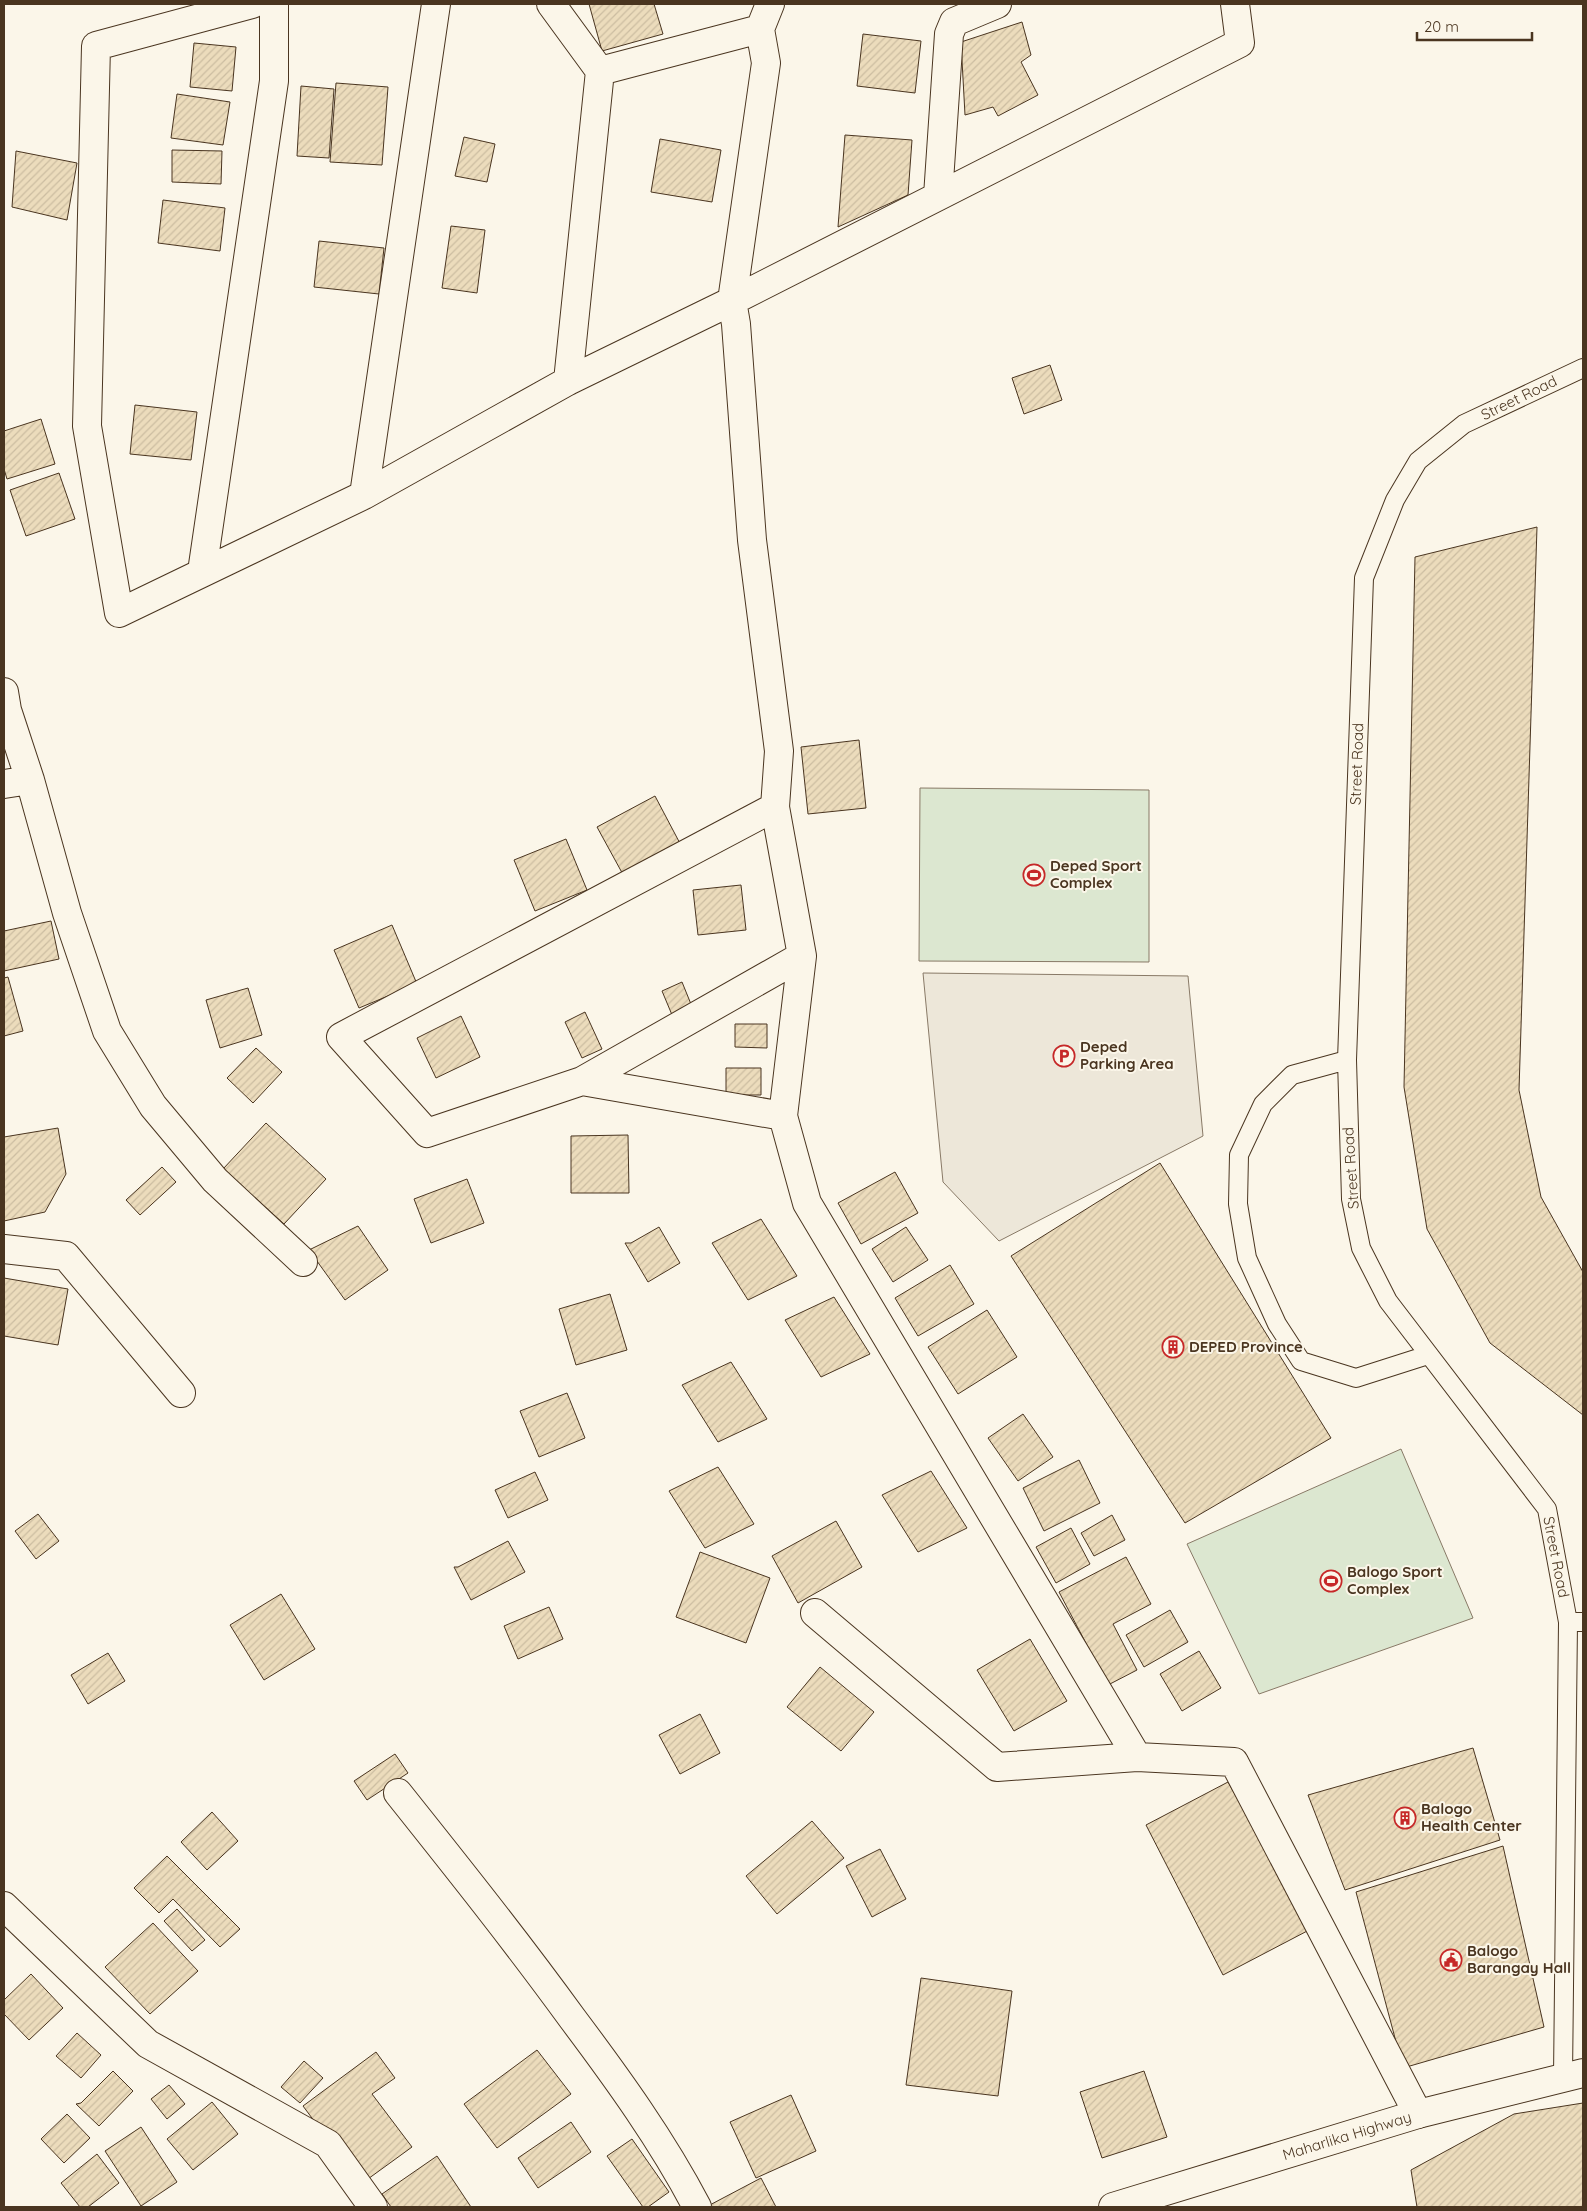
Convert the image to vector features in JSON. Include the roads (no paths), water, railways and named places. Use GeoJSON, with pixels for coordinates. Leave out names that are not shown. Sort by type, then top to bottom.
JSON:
{"type":"FeatureCollection","features":[{"type":"Feature","properties":{"kind":"street"},"geometry":{"type":"LineString","coordinates":[[252,4],[96,46],[87,426],[119,613],[364,495],[568,381],[732,301],[1240,43],[1235,4]]}},
{"type":"Feature","properties":{"kind":"street"},"geometry":{"type":"LineString","coordinates":[[202,572],[274,80],[274,4]]}},
{"type":"Feature","properties":{"kind":"street"},"geometry":{"type":"LineString","coordinates":[[364,495],[436,4]]}},
{"type":"Feature","properties":{"kind":"street"},"geometry":{"type":"LineString","coordinates":[[551,4],[600,71],[568,381]]}},
{"type":"Feature","properties":{"kind":"street"},"geometry":{"type":"LineString","coordinates":[[770,4],[760,29],[766,63],[732,301],[736,324],[752,540],[778,750],[775,807],[802,956],[783,1116],[806,1203],[1137,1757]]}},
{"type":"Feature","properties":{"kind":"street"},"geometry":{"type":"LineString","coordinates":[[938,196],[949,34],[954,22],[997,4]]}},
{"type":"Feature","properties":{"kind":"street"},"geometry":{"type":"LineString","coordinates":[[600,71],[760,29]]}},
{"type":"Feature","properties":{"kind":"street"},"geometry":{"type":"LineString","coordinates":[[4,692],[17,782],[67,913],[107,1031],[153,1106],[215,1180],[303,1262]]}},
{"type":"Feature","properties":{"kind":"street"},"geometry":{"type":"LineString","coordinates":[[775,807],[341,1037],[427,1133],[582,1081],[802,956]]}},
{"type":"Feature","properties":{"kind":"street"},"geometry":{"type":"LineString","coordinates":[[582,1081],[783,1116]]}},
{"type":"Feature","properties":{"kind":"street"},"geometry":{"type":"LineString","coordinates":[[4,1249],[66,1256],[181,1393]]}},
{"type":"Feature","properties":{"kind":"street"},"geometry":{"type":"LineString","coordinates":[[815,1613],[996,1767],[1137,1757],[1234,1762],[1418,2114]]}},
{"type":"Feature","properties":{"kind":"street"},"geometry":{"type":"LineString","coordinates":[[398,1793],[499,1919],[598,2053],[677,2170],[697,2207]]}},
{"type":"Feature","properties":{"kind":"street"},"geometry":{"type":"LineString","coordinates":[[4,1906],[148,2044],[328,2144],[373,2207]]}},
{"type":"Feature","properties":{"kind":"street","name":"Maharlika Highway"},"geometry":{"type":"LineString","coordinates":[[1113,2207],[1418,2114],[1573,2075]]}},
{"type":"Feature","properties":{"kind":"lane","name":"Street Road"},"geometry":{"type":"LineString","coordinates":[[1573,2075],[1576,1622],[1547,1509],[1388,1302],[1361,1248],[1350,1199],[1347,1060],[1364,578],[1395,500],[1418,461],[1464,424],[1583,368]]}},
{"type":"Feature","properties":{"kind":"lane"},"geometry":{"type":"LineString","coordinates":[[1347,1060],[1292,1075],[1263,1104],[1239,1154],[1238,1204],[1247,1258],[1277,1324],[1302,1361],[1356,1378],[1428,1355]]}},
{"type":"Feature","properties":{"kind":"place","name":"Deped Sport Complex"},"geometry":{"type":"Point","coordinates":[1034,875]}},
{"type":"Feature","properties":{"kind":"place","name":"Deped Parking Area"},"geometry":{"type":"Point","coordinates":[1064,1056]}},
{"type":"Feature","properties":{"kind":"place","name":"DEPED Province"},"geometry":{"type":"Point","coordinates":[1173,1347]}},
{"type":"Feature","properties":{"kind":"place","name":"Balogo Sport Complex"},"geometry":{"type":"Point","coordinates":[1331,1581]}},
{"type":"Feature","properties":{"kind":"place","name":"Balogo Health Center"},"geometry":{"type":"Point","coordinates":[1405,1818]}},
{"type":"Feature","properties":{"kind":"place","name":"Balogo Barangay Hall"},"geometry":{"type":"Point","coordinates":[1451,1960]}}]}
